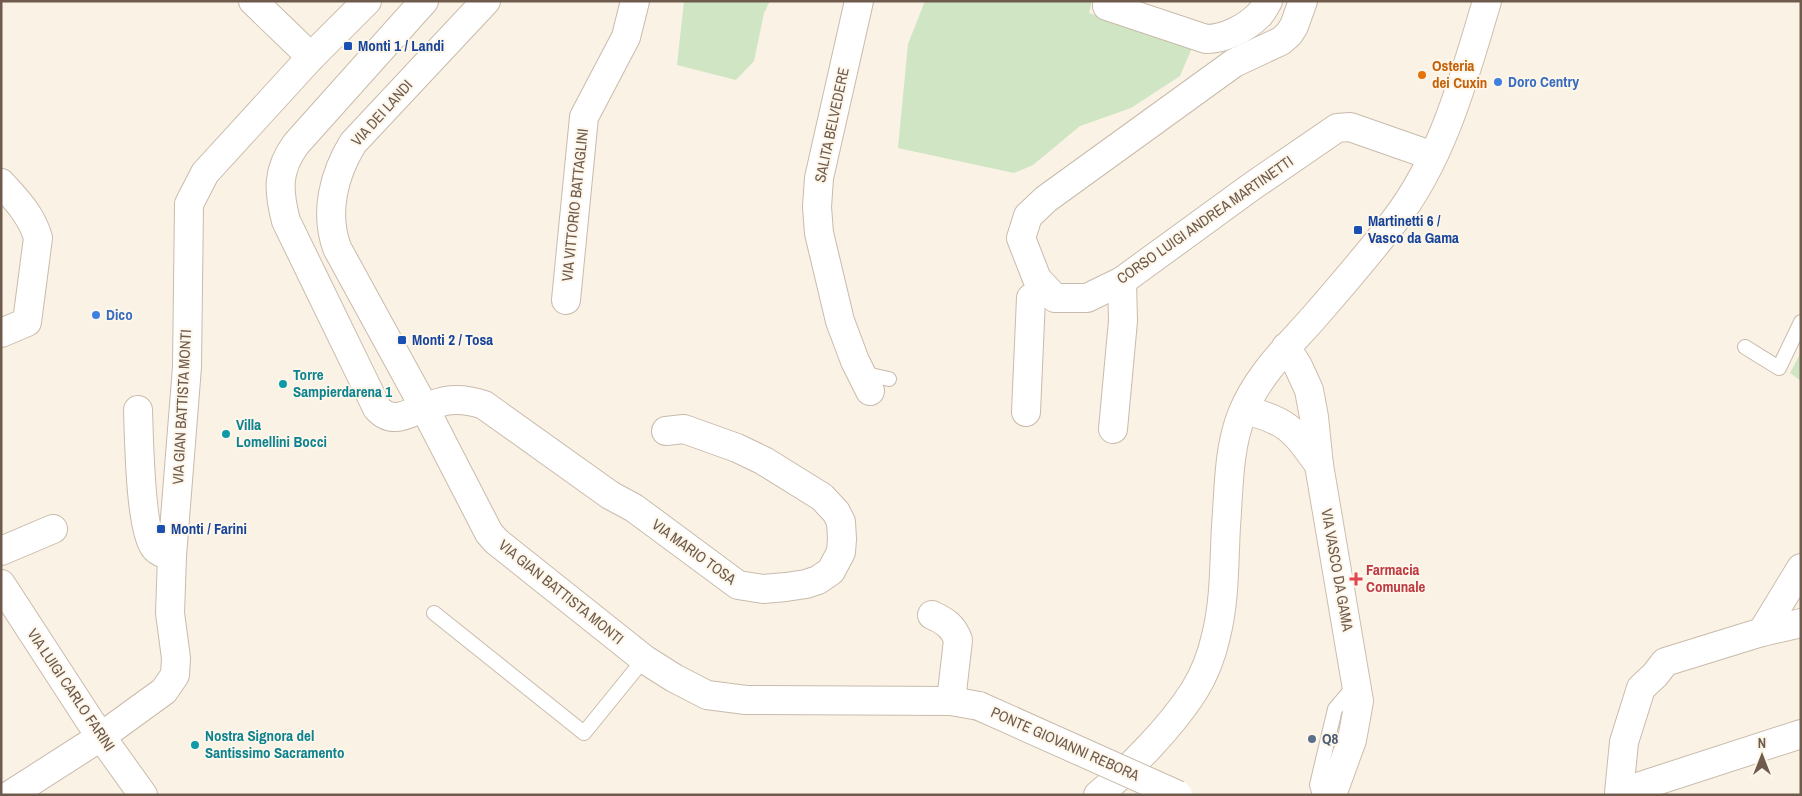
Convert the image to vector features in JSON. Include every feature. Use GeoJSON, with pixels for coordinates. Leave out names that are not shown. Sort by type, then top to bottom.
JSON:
{"type":"FeatureCollection","features":[{"type":"Feature","properties":{"kind":"street"},"geometry":{"type":"LineString","coordinates":[[253,1],[311,57]]}},
{"type":"Feature","properties":{"kind":"street","name":"VIA GIAN BATTISTA MONTI"},"geometry":{"type":"LineString","coordinates":[[10,795],[102,736],[164,691],[175,674],[176,658],[170,613],[172,556],[186,367],[189,204],[205,173],[311,57],[367,1]]}},
{"type":"Feature","properties":{"kind":"street"},"geometry":{"type":"LineString","coordinates":[[424,1],[296,144],[286,157],[280,182],[286,220],[378,408],[382,414],[396,417],[407,416],[424,407]]}},
{"type":"Feature","properties":{"kind":"street","name":"VIA DEI LANDI"},"geometry":{"type":"LineString","coordinates":[[424,407],[337,248],[331,216],[333,194],[343,160],[353,143],[486,1]]}},
{"type":"Feature","properties":{"kind":"street","name":"VIA VITTORIO BATTAGLINI"},"geometry":{"type":"LineString","coordinates":[[566,300],[584,117],[626,36],[635,1]]}},
{"type":"Feature","properties":{"kind":"street","name":"SALITA BELVEDERE"},"geometry":{"type":"LineString","coordinates":[[859,1],[819,178],[817,207],[819,233],[840,321],[873,381]]}},
{"type":"Feature","properties":{"kind":"street"},"geometry":{"type":"LineString","coordinates":[[1106,6],[1206,39],[1214,39],[1229,34],[1248,23],[1260,14],[1268,1]]}},
{"type":"Feature","properties":{"kind":"street","name":"CORSO LUIGI ANDREA MARTINETTI"},"geometry":{"type":"LineString","coordinates":[[1303,1],[1294,26],[1281,41],[1234,63],[1046,199],[1028,216],[1021,238],[1037,279],[1054,298],[1087,298],[1122,281],[1251,186],[1337,128],[1350,127],[1433,156]]}},
{"type":"Feature","properties":{"kind":"street"},"geometry":{"type":"LineString","coordinates":[[1098,795],[1165,730],[1194,691],[1207,663],[1216,636],[1222,602],[1230,471],[1237,429],[1244,410],[1269,367],[1316,315],[1396,219],[1416,188],[1433,156],[1461,88],[1487,1]]}},
{"type":"Feature","properties":{"kind":"street"},"geometry":{"type":"LineString","coordinates":[[1,183],[16,199],[34,226],[38,238],[27,322],[1,333]]}},
{"type":"Feature","properties":{"kind":"street"},"geometry":{"type":"LineString","coordinates":[[1113,429],[1122,321],[1122,281]]}},
{"type":"Feature","properties":{"kind":"street"},"geometry":{"type":"LineString","coordinates":[[1026,412],[1031,298]]}},
{"type":"Feature","properties":{"kind":"street","name":"VIA VASCO DA GAMA"},"geometry":{"type":"LineString","coordinates":[[1286,347],[1298,366],[1309,390],[1319,465],[1359,701],[1352,740],[1332,795]]}},
{"type":"Feature","properties":{"kind":"street","name":"VIA MARIO TOSA"},"geometry":{"type":"LineString","coordinates":[[424,407],[447,401],[475,402],[484,405],[610,495],[634,508],[738,584],[763,588],[786,587],[818,580],[831,571],[841,552],[841,522],[836,512],[822,497],[764,461],[738,448],[684,429],[666,431]]}},
{"type":"Feature","properties":{"kind":"street","name":"VIA GIAN BATTISTA MONTI"},"geometry":{"type":"LineString","coordinates":[[424,407],[483,524],[496,541],[644,659],[694,689],[707,695],[746,700],[951,701],[979,706]]}},
{"type":"Feature","properties":{"kind":"street"},"geometry":{"type":"LineString","coordinates":[[138,410],[144,513],[148,533],[154,547],[162,553],[172,556]]}},
{"type":"Feature","properties":{"kind":"street"},"geometry":{"type":"LineString","coordinates":[[1244,410],[1281,422],[1299,437],[1319,465]]}},
{"type":"Feature","properties":{"kind":"street"},"geometry":{"type":"LineString","coordinates":[[1,550],[53,529]]}},
{"type":"Feature","properties":{"kind":"street"},"geometry":{"type":"LineString","coordinates":[[1762,632],[1801,568]]}},
{"type":"Feature","properties":{"kind":"street","name":"VIA LUIGI CARLO FARINI"},"geometry":{"type":"LineString","coordinates":[[1,584],[90,721],[143,795]]}},
{"type":"Feature","properties":{"kind":"street"},"geometry":{"type":"LineString","coordinates":[[932,615],[946,622],[954,631],[958,640],[951,701]]}},
{"type":"Feature","properties":{"kind":"street"},"geometry":{"type":"LineString","coordinates":[[1801,623],[1762,632],[1665,662],[1641,688],[1624,742],[1619,793],[1801,734]]}},
{"type":"Feature","properties":{"kind":"street","name":"PONTE GIOVANNI REBORA"},"geometry":{"type":"LineString","coordinates":[[979,706],[1178,795]]}},
{"type":"Feature","properties":{"kind":"street"},"geometry":{"type":"LineString","coordinates":[[1,788],[6,795]]}},
{"type":"Feature","properties":{"kind":"lane"},"geometry":{"type":"LineString","coordinates":[[1745,347],[1779,368],[1801,322]]}},
{"type":"Feature","properties":{"kind":"lane"},"geometry":{"type":"LineString","coordinates":[[434,613],[584,733],[644,659]]}},
{"type":"Feature","properties":{"kind":"lane"},"geometry":{"type":"LineString","coordinates":[[1320,795],[1317,785],[1335,709],[1357,684]]}},
{"type":"Feature","properties":{"kind":"green space"},"geometry":{"type":"Polygon","coordinates":[[[684,1],[770,1],[764,13],[754,61],[736,80],[677,65],[684,1]]]}},
{"type":"Feature","properties":{"kind":"green space"},"geometry":{"type":"Polygon","coordinates":[[[925,1],[1092,1],[1089,13],[1192,48],[1180,76],[1131,108],[1080,126],[1033,165],[1014,173],[898,148],[908,44],[925,1]]]}},
{"type":"Feature","properties":{"kind":"green space"},"geometry":{"type":"Polygon","coordinates":[[[1801,352],[1801,381],[1790,373],[1801,352]]]}},
{"type":"Feature","properties":{"kind":"place","name":"Monti 1 / Landi"},"geometry":{"type":"Point","coordinates":[348,46]}},
{"type":"Feature","properties":{"kind":"place","name":"Osteria dei Cuxin"},"geometry":{"type":"Point","coordinates":[1422,75]}},
{"type":"Feature","properties":{"kind":"place","name":"Doro Centry"},"geometry":{"type":"Point","coordinates":[1498,82]}},
{"type":"Feature","properties":{"kind":"place","name":"Martinetti 6 / Vasco da Gama"},"geometry":{"type":"Point","coordinates":[1358,230]}},
{"type":"Feature","properties":{"kind":"place","name":"Dico"},"geometry":{"type":"Point","coordinates":[96,315]}},
{"type":"Feature","properties":{"kind":"place","name":"Monti 2 / Tosa"},"geometry":{"type":"Point","coordinates":[402,340]}},
{"type":"Feature","properties":{"kind":"place","name":"Torre Sampierdarena 1"},"geometry":{"type":"Point","coordinates":[283,384]}},
{"type":"Feature","properties":{"kind":"place","name":"Villa Lomellini Bocci"},"geometry":{"type":"Point","coordinates":[226,434]}},
{"type":"Feature","properties":{"kind":"place","name":"Monti / Farini"},"geometry":{"type":"Point","coordinates":[161,529]}},
{"type":"Feature","properties":{"kind":"place","name":"Farmacia Comunale"},"geometry":{"type":"Point","coordinates":[1356,579]}},
{"type":"Feature","properties":{"kind":"place","name":"Q8"},"geometry":{"type":"Point","coordinates":[1312,739]}},
{"type":"Feature","properties":{"kind":"place","name":"Nostra Signora del Santissimo Sacramento"},"geometry":{"type":"Point","coordinates":[195,745]}}]}
